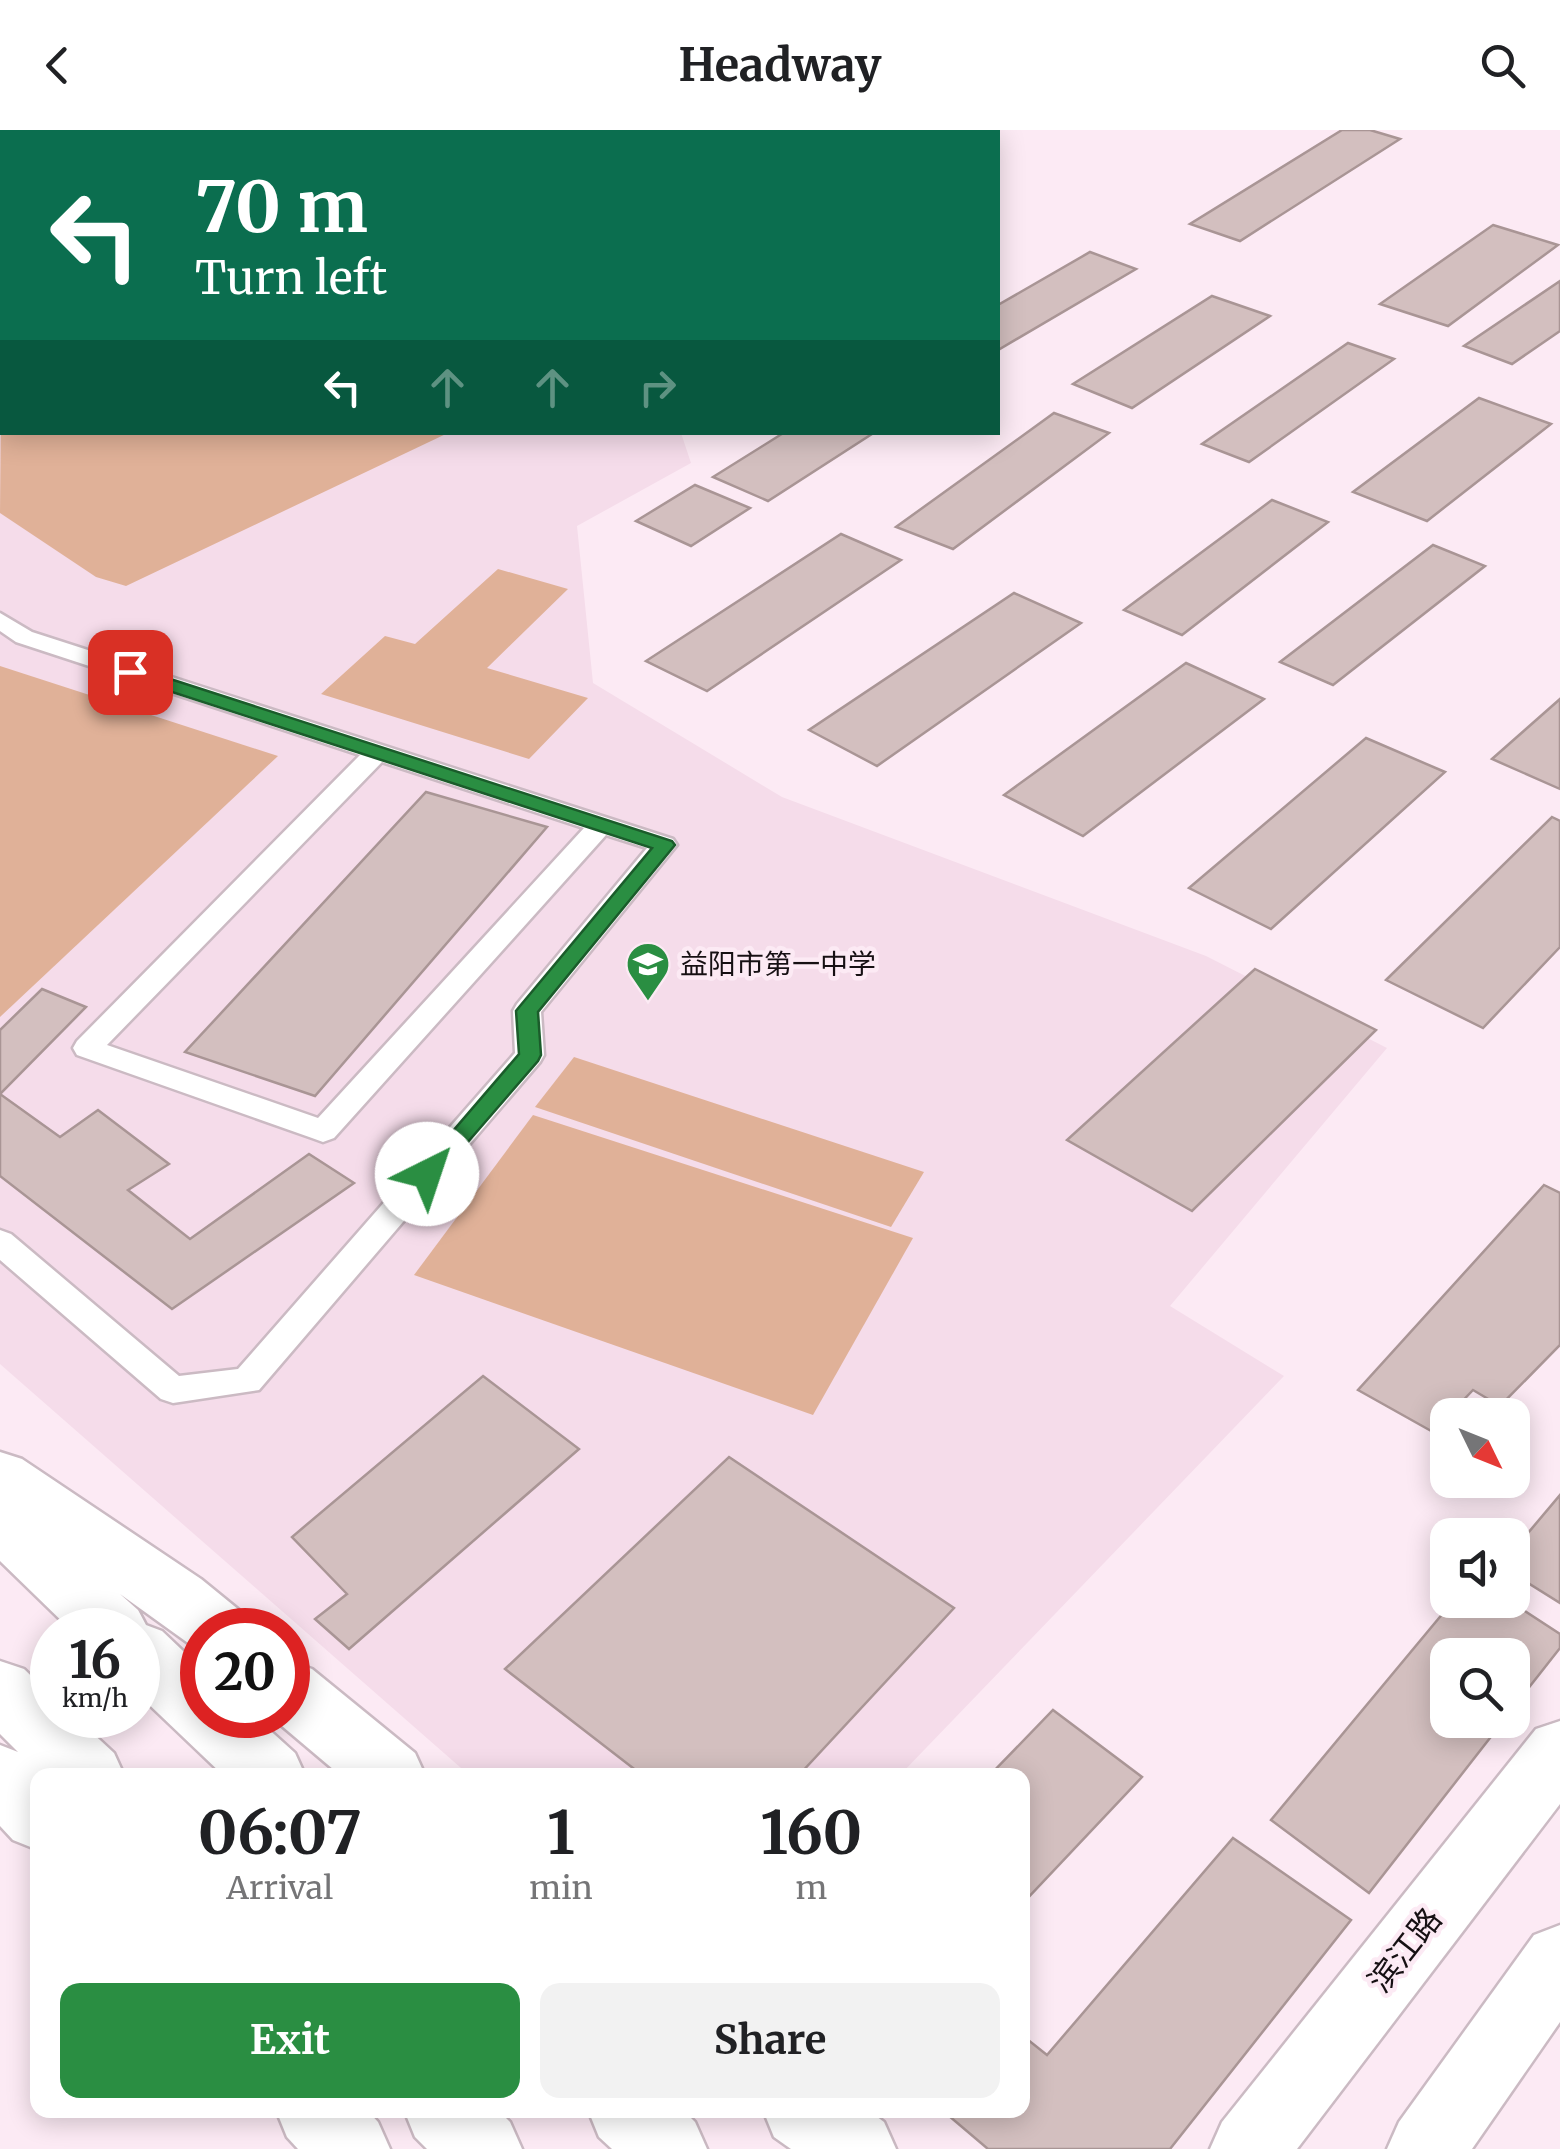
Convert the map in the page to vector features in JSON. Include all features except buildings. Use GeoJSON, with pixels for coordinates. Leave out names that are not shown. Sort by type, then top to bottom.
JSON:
{"type":"FeatureCollection","features":[{"type":"Feature","properties":{"kind":"main road"},"geometry":{"type":"LineString","coordinates":[[0,1477],[190,1608]]}},
{"type":"Feature","properties":{"kind":"main road"},"geometry":{"type":"LineString","coordinates":[[0,1522],[92,1608]]}},
{"type":"Feature","properties":{"kind":"main road"},"geometry":{"type":"LineString","coordinates":[[160,1672],[180,1690]]}},
{"type":"Feature","properties":{"kind":"main road"},"geometry":{"type":"LineString","coordinates":[[0,1690],[82,1768]]}},
{"type":"Feature","properties":{"kind":"main road"},"geometry":{"type":"LineString","coordinates":[[310,1708],[382,1768]]}},
{"type":"Feature","properties":{"kind":"main road"},"geometry":{"type":"LineString","coordinates":[[231,1738],[263,1768]]}},
{"type":"Feature","properties":{"kind":"main road","name":"滨江路"},"geometry":{"type":"LineString","coordinates":[[1249,2149],[1560,1751]]}},
{"type":"Feature","properties":{"kind":"main road"},"geometry":{"type":"LineString","coordinates":[[0,1776],[30,1809]]}},
{"type":"Feature","properties":{"kind":"main road"},"geometry":{"type":"LineString","coordinates":[[1426,2149],[1560,1960]]}},
{"type":"Feature","properties":{"kind":"main road"},"geometry":{"type":"LineString","coordinates":[[322,2118],[351,2149]]}},
{"type":"Feature","properties":{"kind":"main road"},"geometry":{"type":"LineString","coordinates":[[450,2118],[483,2149]]}},
{"type":"Feature","properties":{"kind":"main road"},"geometry":{"type":"LineString","coordinates":[[635,2118],[668,2149]]}},
{"type":"Feature","properties":{"kind":"main road"},"geometry":{"type":"LineString","coordinates":[[773,2118],[792,2149]]}},
{"type":"Feature","properties":{"kind":"main road"},"geometry":{"type":"LineString","coordinates":[[812,2118],[857,2149]]}},
{"type":"Feature","properties":{"kind":"lane"},"geometry":{"type":"LineString","coordinates":[[0,620],[24,637],[664,845],[527,1011],[530,1055],[248,1381],[174,1390],[0,1242]]}},
{"type":"Feature","properties":{"kind":"lane"},"geometry":{"type":"LineString","coordinates":[[378,752],[87,1048],[323,1131],[601,825]]}},
{"type":"Feature","properties":{"kind":"shaded area","name":"益阳市第一中学"},"geometry":{"type":"Polygon","coordinates":[[[0,435],[682,435],[691,463],[577,526],[593,683],[782,797],[1206,956],[1387,1048],[1170,1306],[1284,1376],[907,1768],[461,1768],[310,1636],[310,1608],[278,1608],[0,1364],[0,435]]]}},
{"type":"Feature","properties":{"kind":"shaded area"},"geometry":{"type":"Polygon","coordinates":[[[1,435],[444,435],[126,586],[96,577],[0,513],[1,435]]]}},
{"type":"Feature","properties":{"kind":"shaded area"},"geometry":{"type":"Polygon","coordinates":[[[498,569],[568,589],[487,668],[588,698],[529,759],[321,694],[385,636],[415,644],[498,569]]]}},
{"type":"Feature","properties":{"kind":"shaded area"},"geometry":{"type":"Polygon","coordinates":[[[0,666],[278,756],[0,1017],[0,666]]]}},
{"type":"Feature","properties":{"kind":"shaded area"},"geometry":{"type":"Polygon","coordinates":[[[574,1057],[924,1172],[891,1227],[535,1107],[574,1057]]]}},
{"type":"Feature","properties":{"kind":"shaded area"},"geometry":{"type":"Polygon","coordinates":[[[533,1115],[913,1238],[813,1415],[414,1275],[533,1115]]]}},
{"type":"Feature","properties":{"kind":"place","name":"益阳市第一中学"},"geometry":{"type":"Point","coordinates":[648,1002]}},
{"type":"Feature","properties":{"kind":"route"},"geometry":{"type":"LineString","coordinates":[[130,672],[664,845],[527,1011],[530,1055],[427,1174]]}}]}
